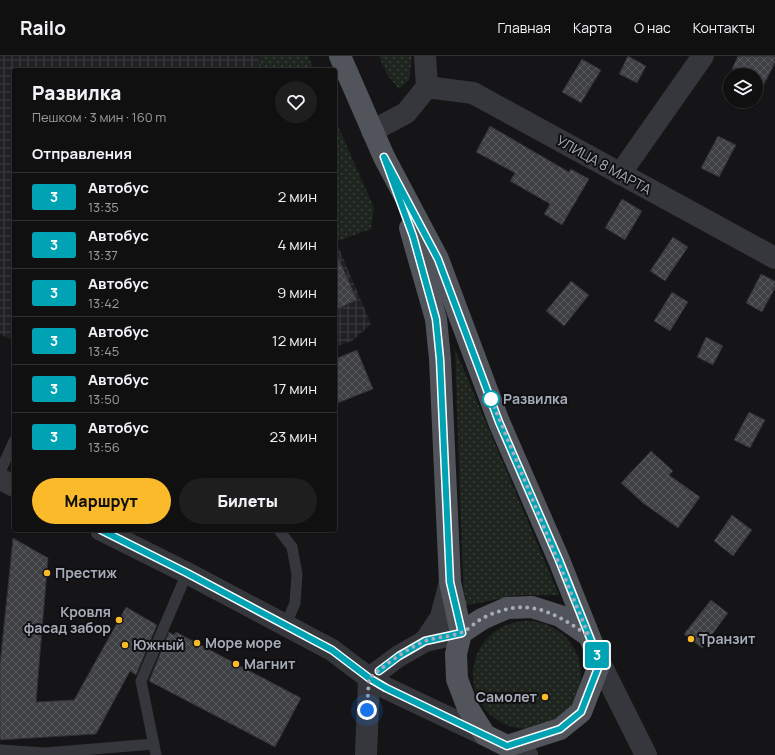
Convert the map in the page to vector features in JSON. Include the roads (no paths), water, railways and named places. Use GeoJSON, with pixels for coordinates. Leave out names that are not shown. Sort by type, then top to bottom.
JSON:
{"type":"FeatureCollection","features":[{"type":"Feature","properties":{"kind":"main road"},"geometry":{"type":"LineString","coordinates":[[340,56],[384,157],[438,259],[499,422],[559,560],[600,663],[581,712],[560,729],[507,746],[485,735],[468,708],[457,679],[456,654],[462,633],[450,582],[440,359],[436,319],[413,236],[384,157]]}},
{"type":"Feature","properties":{"kind":"main road"},"geometry":{"type":"LineString","coordinates":[[462,633],[482,619],[508,608],[532,607],[560,616],[589,636]]}},
{"type":"Feature","properties":{"kind":"street"},"geometry":{"type":"LineString","coordinates":[[372,132],[406,112],[427,87],[425,56]]}},
{"type":"Feature","properties":{"kind":"street"},"geometry":{"type":"LineString","coordinates":[[620,174],[703,56]]}},
{"type":"Feature","properties":{"kind":"street","name":"УЛИЦА 8 МАРТА"},"geometry":{"type":"LineString","coordinates":[[427,87],[473,94],[775,258]]}},
{"type":"Feature","properties":{"kind":"street"},"geometry":{"type":"LineString","coordinates":[[0,479],[12,485]]}},
{"type":"Feature","properties":{"kind":"street"},"geometry":{"type":"LineString","coordinates":[[110,532],[332,650],[369,678],[485,735]]}},
{"type":"Feature","properties":{"kind":"street"},"geometry":{"type":"LineString","coordinates":[[425,641],[441,617],[450,582]]}},
{"type":"Feature","properties":{"kind":"street"},"geometry":{"type":"LineString","coordinates":[[369,678],[399,656],[425,641],[462,633]]}},
{"type":"Feature","properties":{"kind":"street"},"geometry":{"type":"LineString","coordinates":[[600,663],[646,755]]}},
{"type":"Feature","properties":{"kind":"street"},"geometry":{"type":"LineString","coordinates":[[366,755],[369,678]]}},
{"type":"Feature","properties":{"kind":"street"},"geometry":{"type":"LineString","coordinates":[[507,746],[527,755]]}},
{"type":"Feature","properties":{"kind":"lane"},"geometry":{"type":"LineString","coordinates":[[0,472],[12,445]]}},
{"type":"Feature","properties":{"kind":"lane"},"geometry":{"type":"LineString","coordinates":[[281,532],[292,547],[298,574],[295,603],[285,626]]}},
{"type":"Feature","properties":{"kind":"lane"},"geometry":{"type":"LineString","coordinates":[[0,750],[45,754],[155,750],[141,681],[187,573]]}},
{"type":"Feature","properties":{"kind":"place","name":"Развилка"},"geometry":{"type":"Point","coordinates":[491,399]}},
{"type":"Feature","properties":{"kind":"place","name":"Престиж"},"geometry":{"type":"Point","coordinates":[47,573]}},
{"type":"Feature","properties":{"kind":"place","name":"Кровля фасад забор"},"geometry":{"type":"Point","coordinates":[119,620]}},
{"type":"Feature","properties":{"kind":"place","name":"Транзит"},"geometry":{"type":"Point","coordinates":[691,639]}},
{"type":"Feature","properties":{"kind":"place","name":"Море море"},"geometry":{"type":"Point","coordinates":[197,643]}},
{"type":"Feature","properties":{"kind":"place","name":"Южный"},"geometry":{"type":"Point","coordinates":[125,645]}},
{"type":"Feature","properties":{"kind":"place","name":"Магнит"},"geometry":{"type":"Point","coordinates":[236,664]}},
{"type":"Feature","properties":{"kind":"place","name":"Самолет"},"geometry":{"type":"Point","coordinates":[545,697]}}]}
